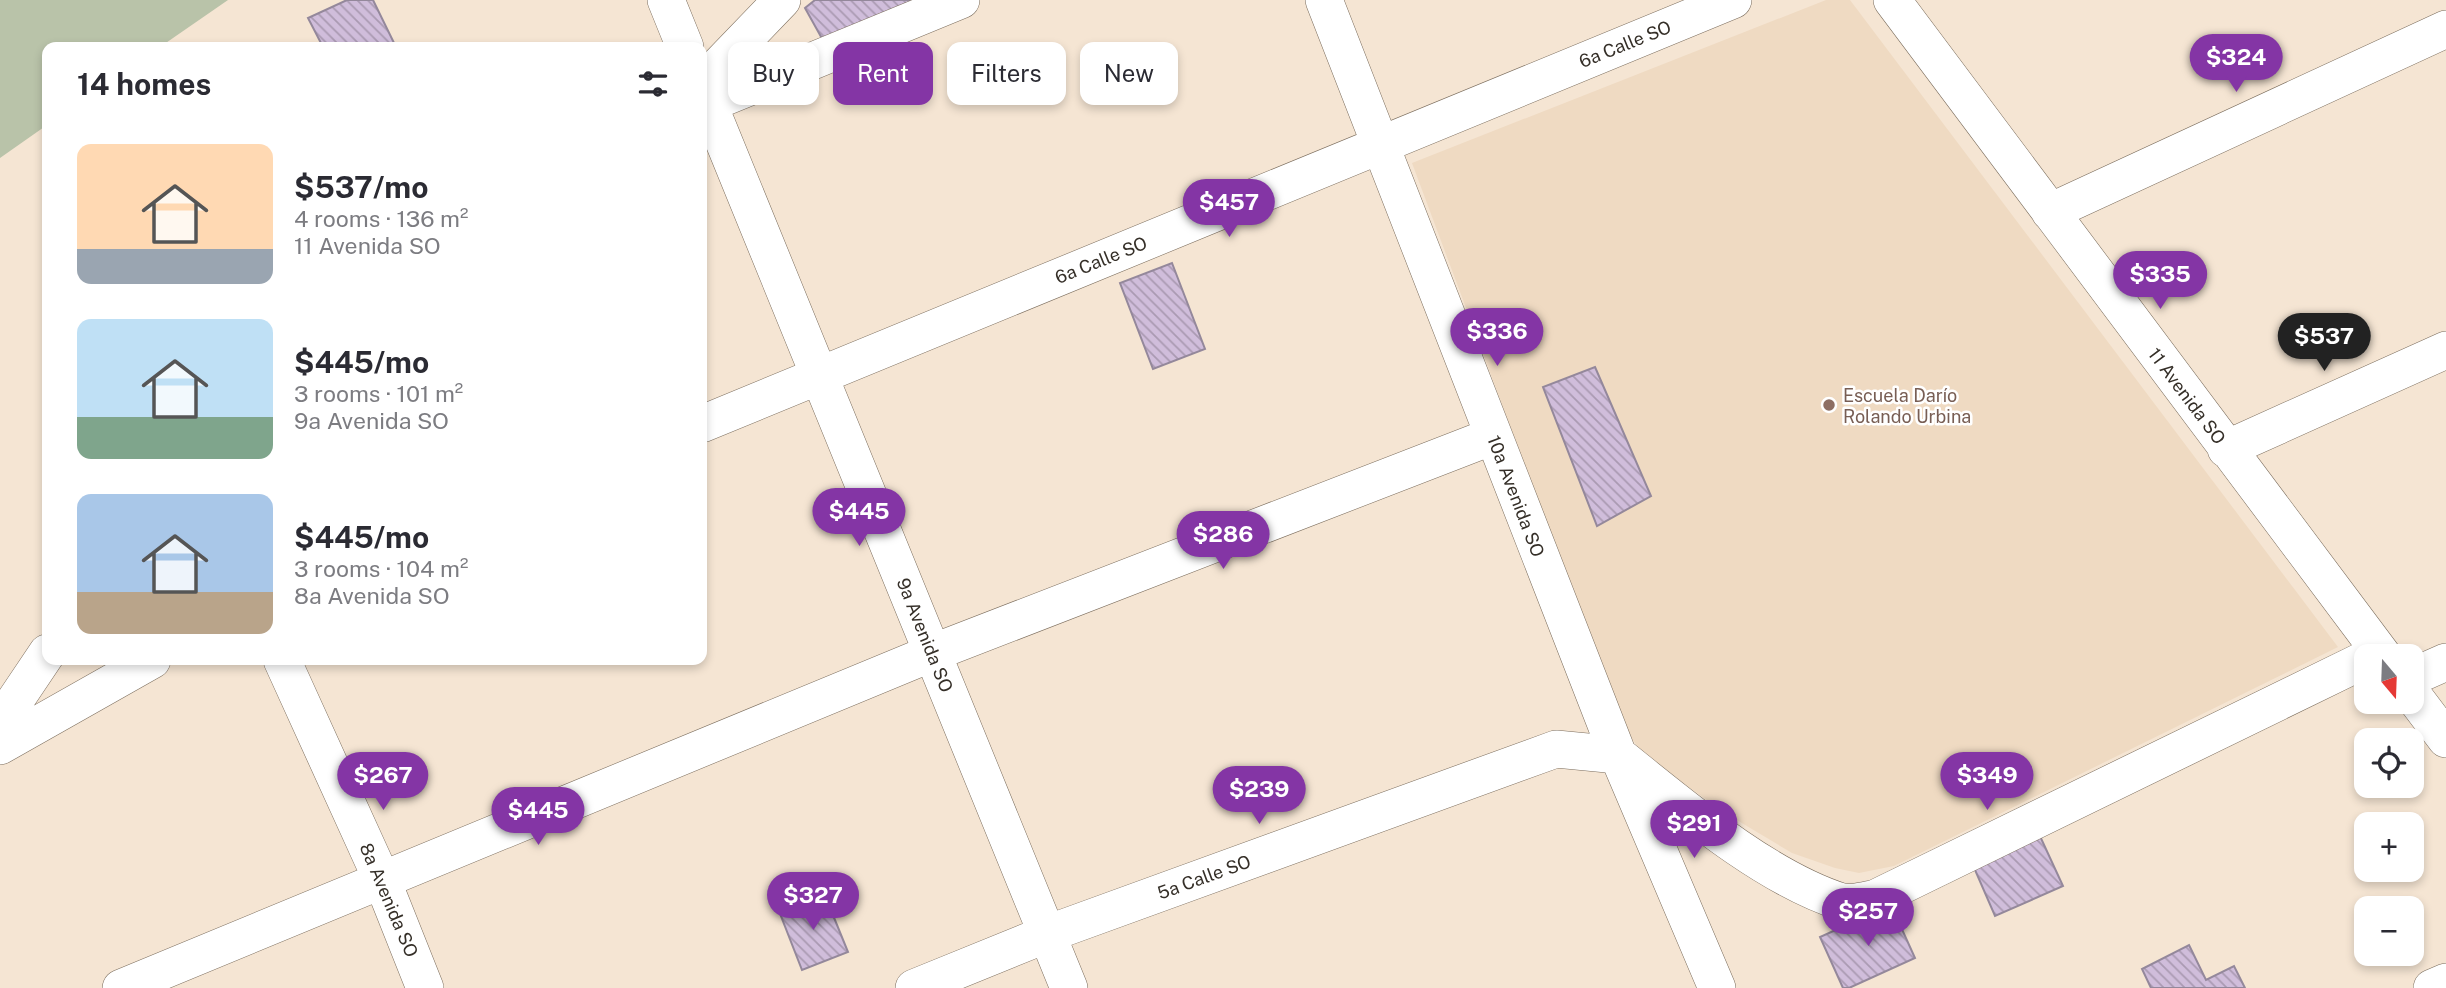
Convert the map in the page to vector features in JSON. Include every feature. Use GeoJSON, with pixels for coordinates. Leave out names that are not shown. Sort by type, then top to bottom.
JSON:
{"type":"FeatureCollection","features":[{"type":"Feature","properties":{"kind":"street"},"geometry":{"type":"LineString","coordinates":[[666,0],[683,42]]}},
{"type":"Feature","properties":{"kind":"street"},"geometry":{"type":"LineString","coordinates":[[707,88],[782,0]]}},
{"type":"Feature","properties":{"kind":"street"},"geometry":{"type":"LineString","coordinates":[[707,91],[961,0]]}},
{"type":"Feature","properties":{"kind":"street","name":"10a Avenida SO"},"geometry":{"type":"LineString","coordinates":[[1324,0],[1618,755],[1717,988]]}},
{"type":"Feature","properties":{"kind":"street","name":"6a Calle SO"},"geometry":{"type":"LineString","coordinates":[[707,422],[1733,0]]}},
{"type":"Feature","properties":{"kind":"street","name":"11 Avenida SO"},"geometry":{"type":"LineString","coordinates":[[1892,0],[2226,449],[2366,644]]}},
{"type":"Feature","properties":{"kind":"street"},"geometry":{"type":"LineString","coordinates":[[2050,212],[2446,29]]}},
{"type":"Feature","properties":{"kind":"street","name":"9a Avenida SO"},"geometry":{"type":"LineString","coordinates":[[707,99],[1069,988]]}},
{"type":"Feature","properties":{"kind":"street"},"geometry":{"type":"LineString","coordinates":[[2226,449],[2446,350]]}},
{"type":"Feature","properties":{"kind":"street"},"geometry":{"type":"LineString","coordinates":[[121,988],[932,653],[1493,436]]}},
{"type":"Feature","properties":{"kind":"street"},"geometry":{"type":"LineString","coordinates":[[0,723],[42,660]]}},
{"type":"Feature","properties":{"kind":"street"},"geometry":{"type":"LineString","coordinates":[[2424,672],[2446,662]]}},
{"type":"Feature","properties":{"kind":"street"},"geometry":{"type":"LineString","coordinates":[[0,746],[143,665]]}},
{"type":"Feature","properties":{"kind":"street","name":"8a Avenida SO"},"geometry":{"type":"LineString","coordinates":[[284,665],[382,880],[425,988]]}},
{"type":"Feature","properties":{"kind":"street"},"geometry":{"type":"LineString","coordinates":[[1618,755],[1710,828],[1781,873],[1845,903],[1874,899],[2354,666]]}},
{"type":"Feature","properties":{"kind":"street"},"geometry":{"type":"LineString","coordinates":[[2424,710],[2446,739]]}},
{"type":"Feature","properties":{"kind":"street","name":"5a Calle SO"},"geometry":{"type":"LineString","coordinates":[[915,988],[1047,934],[1556,750],[1618,755]]}},
{"type":"Feature","properties":{"kind":"street"},"geometry":{"type":"LineString","coordinates":[[2432,988],[2446,982]]}},
{"type":"Feature","properties":{"kind":"shaded area","name":"Escuela Darío Rolando Urbina"},"geometry":{"type":"Polygon","coordinates":[[[1826,0],[1850,0],[2338,647],[1894,866],[1859,873],[1792,853],[1725,813],[1644,755],[1621,724],[1412,163],[1826,0]]]}},
{"type":"Feature","properties":{"kind":"green space"},"geometry":{"type":"Polygon","coordinates":[[[0,0],[228,0],[167,42],[42,42],[42,129],[0,158],[0,0]]]}},
{"type":"Feature","properties":{"kind":"building"},"geometry":{"type":"Polygon","coordinates":[[[347,0],[373,0],[394,42],[320,42],[308,18],[347,0]]]}},
{"type":"Feature","properties":{"kind":"building"},"geometry":{"type":"Polygon","coordinates":[[[815,0],[914,0],[825,44],[805,8],[815,0]]]}},
{"type":"Feature","properties":{"kind":"building"},"geometry":{"type":"Polygon","coordinates":[[[1172,263],[1205,349],[1153,369],[1120,283],[1172,263]]]}},
{"type":"Feature","properties":{"kind":"building"},"geometry":{"type":"Polygon","coordinates":[[[1595,367],[1651,496],[1597,526],[1543,387],[1595,367]]]}},
{"type":"Feature","properties":{"kind":"building"},"geometry":{"type":"Polygon","coordinates":[[[2039,834],[2063,886],[1995,916],[1972,863],[2039,834]]]}},
{"type":"Feature","properties":{"kind":"building"},"geometry":{"type":"Polygon","coordinates":[[[824,893],[848,952],[802,970],[779,911],[824,893]]]}},
{"type":"Feature","properties":{"kind":"building"},"geometry":{"type":"Polygon","coordinates":[[[1891,905],[1915,958],[1849,988],[1843,988],[1820,937],[1891,905]]]}},
{"type":"Feature","properties":{"kind":"building"},"geometry":{"type":"Polygon","coordinates":[[[2189,945],[2206,980],[2234,966],[2245,988],[2151,988],[2142,969],[2189,945]]]}},
{"type":"Feature","properties":{"kind":"place","name":"Escuela Darío Rolando Urbina"},"geometry":{"type":"Point","coordinates":[1829,405]}}]}
